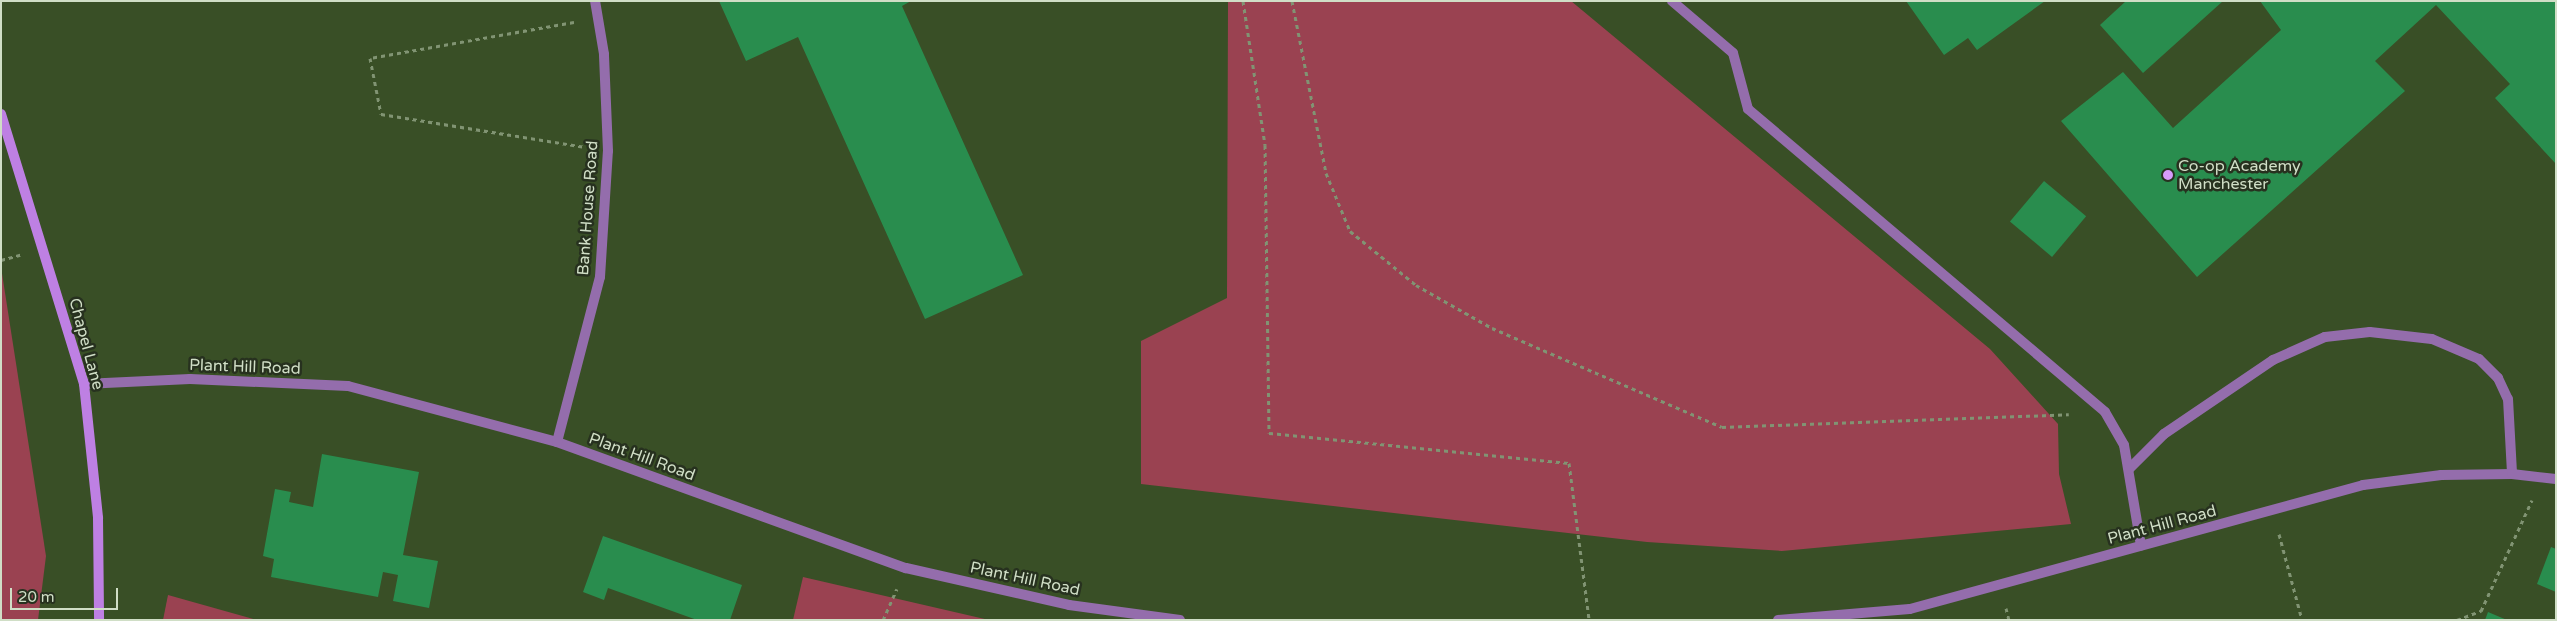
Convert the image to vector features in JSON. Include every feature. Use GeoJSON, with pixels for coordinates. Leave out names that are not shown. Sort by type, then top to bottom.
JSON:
{"type":"FeatureCollection","features":[{"type":"Feature","properties":{"kind":"street","name":"Bank House Road"},"geometry":{"type":"LineString","coordinates":[[556,442],[600,277],[608,151],[604,54],[595,1]]}},
{"type":"Feature","properties":{"kind":"street"},"geometry":{"type":"LineString","coordinates":[[1672,1],[1734,53],[1748,109],[2105,412],[2124,445],[2142,546]]}},
{"type":"Feature","properties":{"kind":"street","name":"Chapel Lane"},"geometry":{"type":"LineString","coordinates":[[1,114],[84,384],[98,518],[99,620]]}},
{"type":"Feature","properties":{"kind":"street"},"geometry":{"type":"LineString","coordinates":[[2129,468],[2164,434],[2273,360],[2298,346],[2325,337],[2370,332],[2432,339],[2479,359],[2498,378],[2508,399],[2512,474]]}},
{"type":"Feature","properties":{"kind":"street","name":"Plant Hill Road"},"geometry":{"type":"LineString","coordinates":[[84,384],[190,380],[348,386],[556,442],[906,568],[1069,605],[1180,620]]}},
{"type":"Feature","properties":{"kind":"street","name":"Plant Hill Road"},"geometry":{"type":"LineString","coordinates":[[1778,620],[1910,609],[2363,485],[2441,475],[2512,474],[2556,479]]}},
{"type":"Feature","properties":{"kind":"path"},"geometry":{"type":"LineString","coordinates":[[1243,1],[1265,145],[1269,433],[1569,462],[1589,620]]}},
{"type":"Feature","properties":{"kind":"path"},"geometry":{"type":"LineString","coordinates":[[1292,1],[1326,173],[1350,230],[1416,284],[1492,328],[1722,427],[2105,412]]}},
{"type":"Feature","properties":{"kind":"path"},"geometry":{"type":"LineString","coordinates":[[598,17],[370,58],[381,114],[608,151]]}},
{"type":"Feature","properties":{"kind":"path"},"geometry":{"type":"LineString","coordinates":[[2458,620],[2481,611],[2543,477]]}},
{"type":"Feature","properties":{"kind":"path"},"geometry":{"type":"LineString","coordinates":[[2272,510],[2302,620]]}},
{"type":"Feature","properties":{"kind":"path"},"geometry":{"type":"LineString","coordinates":[[883,620],[906,568]]}},
{"type":"Feature","properties":{"kind":"shaded area"},"geometry":{"type":"Polygon","coordinates":[[[1228,1],[1571,1],[1990,349],[2058,424],[2059,474],[2071,524],[1782,551],[1647,542],[1141,484],[1141,341],[1227,298],[1228,1]]]}},
{"type":"Feature","properties":{"kind":"shaded area"},"geometry":{"type":"Polygon","coordinates":[[[1,267],[46,556],[38,620],[1,620],[1,267]]]}},
{"type":"Feature","properties":{"kind":"shaded area"},"geometry":{"type":"Polygon","coordinates":[[[803,577],[989,620],[793,620],[803,577]]]}},
{"type":"Feature","properties":{"kind":"shaded area"},"geometry":{"type":"Polygon","coordinates":[[[168,595],[257,620],[163,620],[168,595]]]}},
{"type":"Feature","properties":{"kind":"building"},"geometry":{"type":"Polygon","coordinates":[[[719,1],[911,1],[902,6],[1023,275],[925,319],[798,37],[746,61],[719,1]]]}},
{"type":"Feature","properties":{"kind":"building"},"geometry":{"type":"Polygon","coordinates":[[[1906,1],[2045,1],[1977,50],[1968,38],[1944,55],[1906,1]]]}},
{"type":"Feature","properties":{"kind":"building"},"geometry":{"type":"Polygon","coordinates":[[[2126,1],[2223,1],[2143,73],[2100,25],[2126,1]]]}},
{"type":"Feature","properties":{"kind":"building"},"geometry":{"type":"Polygon","coordinates":[[[2260,1],[2556,1],[2556,164],[2495,98],[2510,84],[2436,5],[2375,61],[2405,91],[2197,277],[2061,121],[2123,72],[2173,128],[2281,30],[2260,1]]]}},
{"type":"Feature","properties":{"kind":"building"},"geometry":{"type":"Polygon","coordinates":[[[2044,181],[2086,216],[2052,257],[2010,222],[2044,181]]]}},
{"type":"Feature","properties":{"kind":"building"},"geometry":{"type":"Polygon","coordinates":[[[322,454],[419,472],[403,555],[438,561],[429,608],[393,601],[398,575],[383,572],[378,597],[271,577],[274,559],[263,556],[275,489],[291,492],[289,502],[313,507],[322,454]]]}},
{"type":"Feature","properties":{"kind":"building"},"geometry":{"type":"Polygon","coordinates":[[[603,536],[742,585],[730,620],[697,620],[608,588],[604,600],[583,592],[603,536]]]}},
{"type":"Feature","properties":{"kind":"building"},"geometry":{"type":"Polygon","coordinates":[[[2551,547],[2556,549],[2556,592],[2537,584],[2551,547]]]}},
{"type":"Feature","properties":{"kind":"building"},"geometry":{"type":"Polygon","coordinates":[[[2488,612],[2507,620],[2485,620],[2488,612]]]}},
{"type":"Feature","properties":{"kind":"place","name":"Co-op Academy Manchester"},"geometry":{"type":"Point","coordinates":[2168,175]}}]}
